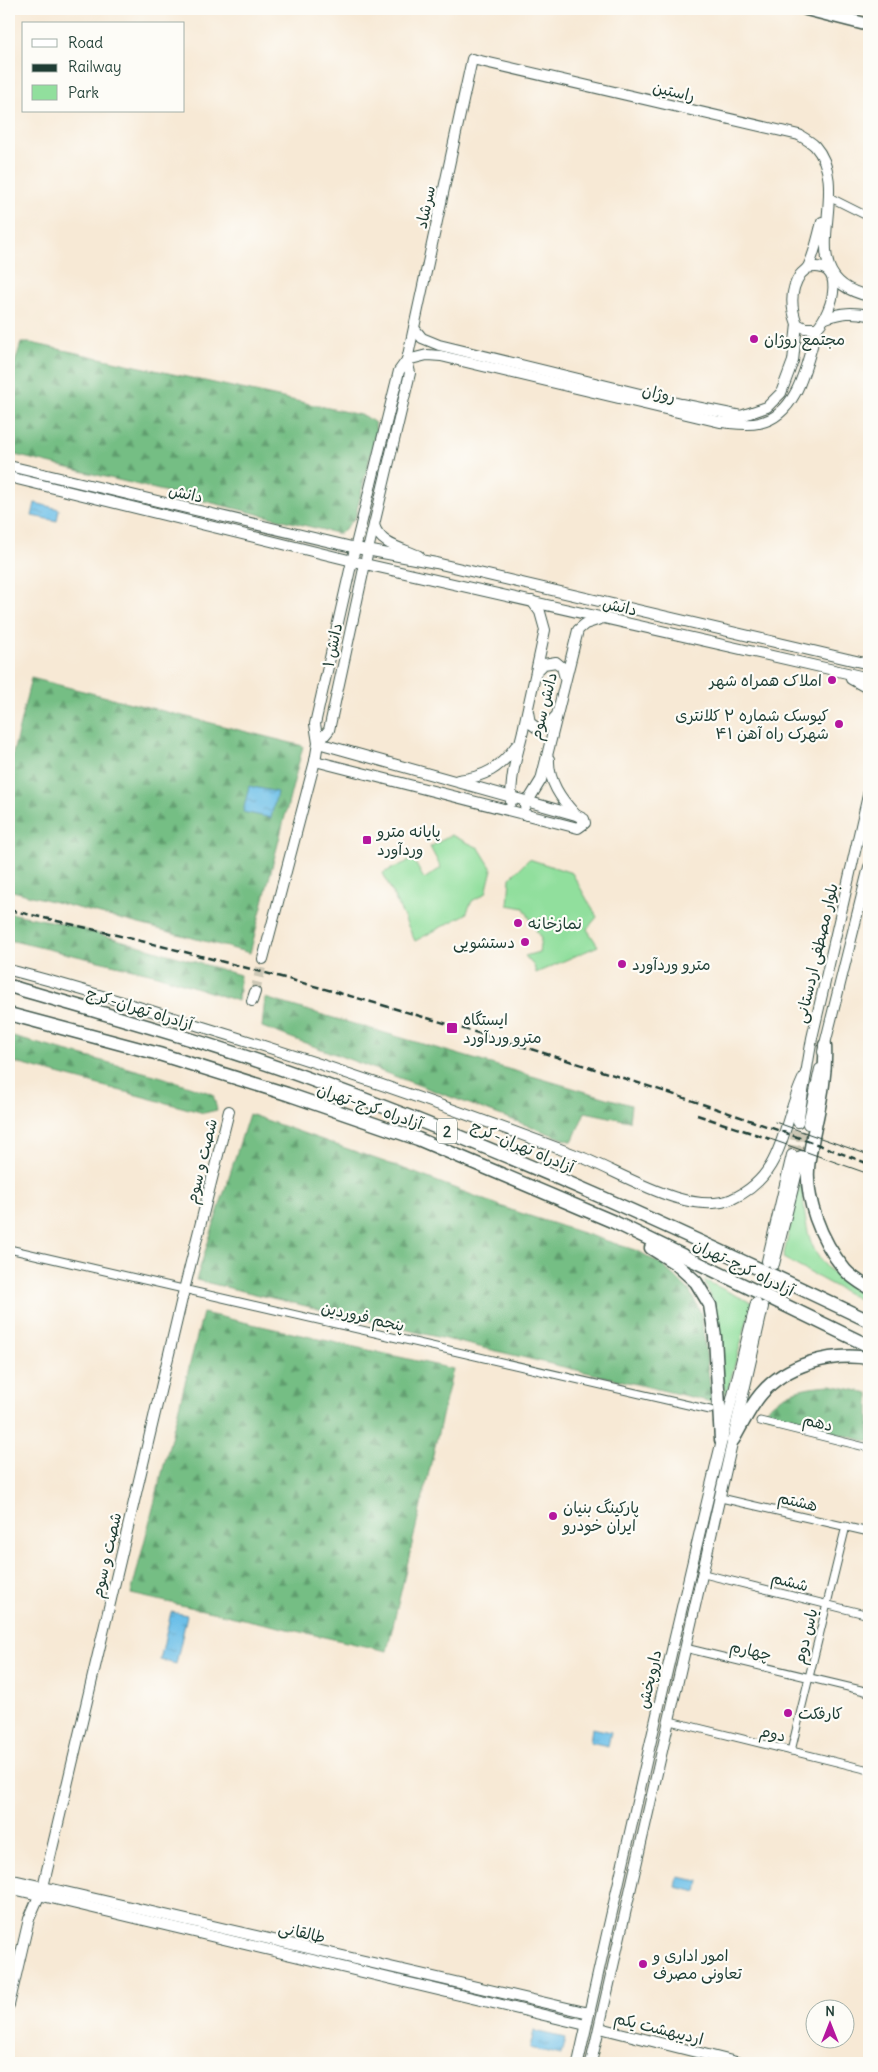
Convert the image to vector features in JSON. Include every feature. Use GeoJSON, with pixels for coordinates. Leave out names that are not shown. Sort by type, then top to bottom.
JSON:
{"type":"FeatureCollection","features":[{"type":"Feature","properties":{"kind":"highway"},"geometry":{"type":"LineString","coordinates":[[806,9],[869,25]]}},
{"type":"Feature","properties":{"kind":"highway","name":"آزادراه تهران-کرج"},"geometry":{"type":"LineString","coordinates":[[9,986],[210,1046],[313,1080],[433,1125],[637,1211],[869,1320]]}},
{"type":"Feature","properties":{"kind":"highway","name":"آزادراه کرج-تهران"},"geometry":{"type":"LineString","coordinates":[[9,1014],[160,1054],[287,1094],[418,1139],[614,1222],[869,1346]]}},
{"type":"Feature","properties":{"kind":"highway"},"geometry":{"type":"LineString","coordinates":[[824,1045],[826,1070],[808,1161],[812,1205],[828,1246],[846,1271],[869,1288]]}},
{"type":"Feature","properties":{"kind":"highway"},"geometry":{"type":"LineString","coordinates":[[614,1222],[681,1268],[696,1282],[705,1294],[713,1321],[727,1440]]}},
{"type":"Feature","properties":{"kind":"highway"},"geometry":{"type":"LineString","coordinates":[[727,1440],[762,1393],[785,1375],[810,1363],[836,1356],[869,1358]]}},
{"type":"Feature","properties":{"kind":"street","name":"راستین"},"geometry":{"type":"LineString","coordinates":[[472,59],[799,135],[814,145],[824,162],[829,180],[829,197]]}},
{"type":"Feature","properties":{"kind":"street","name":"سرشاد"},"geometry":{"type":"LineString","coordinates":[[356,548],[399,371],[407,360],[472,59]]}},
{"type":"Feature","properties":{"kind":"street"},"geometry":{"type":"LineString","coordinates":[[829,197],[869,217]]}},
{"type":"Feature","properties":{"kind":"street"},"geometry":{"type":"LineString","coordinates":[[807,268],[829,197]]}},
{"type":"Feature","properties":{"kind":"street"},"geometry":{"type":"LineString","coordinates":[[829,197],[825,242],[831,274],[834,290],[832,306],[826,318],[817,328],[806,328],[797,324],[792,311],[792,300],[796,282],[801,273],[807,268],[816,266],[824,268],[831,274],[844,286],[858,294],[869,296]]}},
{"type":"Feature","properties":{"kind":"street"},"geometry":{"type":"LineString","coordinates":[[826,318],[840,313],[853,312],[869,315]]}},
{"type":"Feature","properties":{"kind":"street","name":"روژان"},"geometry":{"type":"LineString","coordinates":[[680,408],[741,416],[766,406],[781,393],[793,361],[797,324]]}},
{"type":"Feature","properties":{"kind":"street"},"geometry":{"type":"LineString","coordinates":[[414,328],[422,338],[440,350]]}},
{"type":"Feature","properties":{"kind":"street","name":"روژان"},"geometry":{"type":"LineString","coordinates":[[440,350],[741,424],[760,423],[773,417],[788,404],[798,387],[817,328]]}},
{"type":"Feature","properties":{"kind":"street"},"geometry":{"type":"LineString","coordinates":[[407,360],[440,350]]}},
{"type":"Feature","properties":{"kind":"street","name":"سرشاد"},"geometry":{"type":"LineString","coordinates":[[368,550],[410,373],[407,360]]}},
{"type":"Feature","properties":{"kind":"street","name":"دانش"},"geometry":{"type":"LineString","coordinates":[[9,466],[356,548],[436,563],[869,664]]}},
{"type":"Feature","properties":{"kind":"street","name":"دانش"},"geometry":{"type":"LineString","coordinates":[[9,477],[352,561],[869,678]]}},
{"type":"Feature","properties":{"kind":"street"},"geometry":{"type":"LineString","coordinates":[[374,525],[376,533],[387,542],[436,563]]}},
{"type":"Feature","properties":{"kind":"street","name":"دانش ۱"},"geometry":{"type":"LineString","coordinates":[[263,959],[315,761],[318,743],[315,724],[356,548]]}},
{"type":"Feature","properties":{"kind":"street","name":"دانش ۱"},"geometry":{"type":"LineString","coordinates":[[318,743],[329,730],[368,550]]}},
{"type":"Feature","properties":{"kind":"street","name":"دانش سوم"},"geometry":{"type":"LineString","coordinates":[[532,601],[540,612],[545,630],[512,772],[511,797],[516,812],[528,801],[541,780],[578,630],[585,624],[604,618]]}},
{"type":"Feature","properties":{"kind":"street"},"geometry":{"type":"LineString","coordinates":[[828,654],[869,657]]}},
{"type":"Feature","properties":{"kind":"street"},"geometry":{"type":"LineString","coordinates":[[536,672],[544,664],[556,662],[562,667],[565,679]]}},
{"type":"Feature","properties":{"kind":"street"},"geometry":{"type":"LineString","coordinates":[[827,669],[861,682],[869,689]]}},
{"type":"Feature","properties":{"kind":"street"},"geometry":{"type":"LineString","coordinates":[[528,708],[530,723],[537,728],[547,726],[556,716]]}},
{"type":"Feature","properties":{"kind":"street"},"geometry":{"type":"LineString","coordinates":[[451,780],[485,775],[507,758],[521,739]]}},
{"type":"Feature","properties":{"kind":"street"},"geometry":{"type":"LineString","coordinates":[[318,743],[576,814]]}},
{"type":"Feature","properties":{"kind":"street"},"geometry":{"type":"LineString","coordinates":[[315,761],[582,827],[584,819],[576,814],[559,796],[548,765],[549,745]]}},
{"type":"Feature","properties":{"kind":"street","name":"بلوار مصطفی اردستانی"},"geometry":{"type":"LineString","coordinates":[[869,791],[806,1073],[803,1123],[869,867]]}},
{"type":"Feature","properties":{"kind":"street"},"geometry":{"type":"LineString","coordinates":[[9,970],[284,1051],[445,1106],[584,1158],[681,1200],[706,1204],[730,1199],[750,1188],[768,1169],[778,1154],[796,1091],[806,1073]]}},
{"type":"Feature","properties":{"kind":"street","name":"شصت و سوم"},"geometry":{"type":"LineString","coordinates":[[9,2005],[29,1919],[41,1891],[184,1290],[229,1111]]}},
{"type":"Feature","properties":{"kind":"street"},"geometry":{"type":"LineString","coordinates":[[770,1263],[797,1156]]}},
{"type":"Feature","properties":{"kind":"street","name":"پنجم فروردین"},"geometry":{"type":"LineString","coordinates":[[9,1249],[710,1410]]}},
{"type":"Feature","properties":{"kind":"street","name":"داروپخش"},"geometry":{"type":"LineString","coordinates":[[578,2063],[640,1795],[662,1686],[727,1440],[760,1305]]}},
{"type":"Feature","properties":{"kind":"street","name":"دهم"},"geometry":{"type":"LineString","coordinates":[[760,1422],[869,1448]]}},
{"type":"Feature","properties":{"kind":"street","name":"داروپخش"},"geometry":{"type":"LineString","coordinates":[[592,2063],[685,1648],[721,1498],[727,1440]]}},
{"type":"Feature","properties":{"kind":"street","name":"هشتم"},"geometry":{"type":"LineString","coordinates":[[721,1498],[869,1532]]}},
{"type":"Feature","properties":{"kind":"street","name":"یاس دوم"},"geometry":{"type":"LineString","coordinates":[[791,1751],[846,1526]]}},
{"type":"Feature","properties":{"kind":"street","name":"ششم"},"geometry":{"type":"LineString","coordinates":[[704,1574],[869,1615]]}},
{"type":"Feature","properties":{"kind":"street","name":"چهارم"},"geometry":{"type":"LineString","coordinates":[[685,1648],[869,1692]]}},
{"type":"Feature","properties":{"kind":"street"},"geometry":{"type":"LineString","coordinates":[[662,1686],[667,1695],[675,1693]]}},
{"type":"Feature","properties":{"kind":"street","name":"دوم"},"geometry":{"type":"LineString","coordinates":[[670,1721],[869,1770]]}},
{"type":"Feature","properties":{"kind":"street"},"geometry":{"type":"LineString","coordinates":[[640,1795],[653,1797]]}},
{"type":"Feature","properties":{"kind":"street","name":"طالقانی"},"geometry":{"type":"LineString","coordinates":[[9,1879],[41,1891],[586,2025]]}},
{"type":"Feature","properties":{"kind":"street","name":"طالقانی"},"geometry":{"type":"LineString","coordinates":[[9,1888],[22,1891],[41,1891],[589,2013]]}},
{"type":"Feature","properties":{"kind":"street","name":"اردیبهشت یکم"},"geometry":{"type":"LineString","coordinates":[[600,2028],[740,2063]]}},
{"type":"Feature","properties":{"kind":"green space"},"geometry":{"type":"Polygon","coordinates":[[[21,343],[31,343],[365,416],[375,423],[376,432],[355,518],[340,534],[11,454],[9,452],[9,382],[21,343]]]}},
{"type":"Feature","properties":{"kind":"green space"},"geometry":{"type":"Polygon","coordinates":[[[31,678],[303,746],[250,953],[9,890],[9,770],[31,678]]]}},
{"type":"Feature","properties":{"kind":"green space"},"geometry":{"type":"Polygon","coordinates":[[[451,835],[479,848],[492,869],[486,893],[472,901],[466,914],[415,941],[383,873],[413,859],[424,879],[441,868],[430,847],[451,835]]]}},
{"type":"Feature","properties":{"kind":"green space"},"geometry":{"type":"Polygon","coordinates":[[[529,859],[572,873],[597,917],[587,929],[598,946],[536,973],[534,966],[525,956],[539,952],[541,939],[524,908],[508,905],[510,878],[529,859]]]}},
{"type":"Feature","properties":{"kind":"green space"},"geometry":{"type":"Polygon","coordinates":[[[9,913],[65,924],[240,975],[238,1001],[154,974],[9,940],[9,913]]]}},
{"type":"Feature","properties":{"kind":"green space"},"geometry":{"type":"Polygon","coordinates":[[[265,998],[631,1105],[629,1121],[585,1112],[572,1142],[262,1027],[265,998]]]}},
{"type":"Feature","properties":{"kind":"green space"},"geometry":{"type":"Polygon","coordinates":[[[9,1036],[162,1077],[213,1094],[217,1110],[204,1113],[9,1061],[9,1036]]]}},
{"type":"Feature","properties":{"kind":"green space"},"geometry":{"type":"Polygon","coordinates":[[[249,1114],[407,1170],[511,1210],[638,1251],[661,1264],[689,1290],[701,1313],[712,1402],[196,1280],[249,1114]]]}},
{"type":"Feature","properties":{"kind":"green space"},"geometry":{"type":"Polygon","coordinates":[[[802,1174],[804,1209],[808,1233],[817,1255],[834,1274],[869,1301],[869,1305],[783,1258],[802,1174]]]}},
{"type":"Feature","properties":{"kind":"green space"},"geometry":{"type":"Polygon","coordinates":[[[704,1280],[752,1303],[726,1396],[721,1373],[714,1304],[704,1280]]]}},
{"type":"Feature","properties":{"kind":"green space"},"geometry":{"type":"Polygon","coordinates":[[[203,1313],[453,1369],[387,1651],[131,1594],[203,1313]]]}},
{"type":"Feature","properties":{"kind":"green space"},"geometry":{"type":"Polygon","coordinates":[[[831,1385],[869,1393],[869,1442],[762,1413],[793,1391],[831,1385]]]}},
{"type":"Feature","properties":{"kind":"water"},"geometry":{"type":"Polygon","coordinates":[[[35,503],[59,509],[57,521],[32,516],[35,503]]]}},
{"type":"Feature","properties":{"kind":"water"},"geometry":{"type":"Polygon","coordinates":[[[249,786],[277,792],[271,818],[243,812],[249,786]]]}},
{"type":"Feature","properties":{"kind":"water"},"geometry":{"type":"Polygon","coordinates":[[[171,1612],[187,1615],[176,1664],[160,1660],[171,1612]]]}},
{"type":"Feature","properties":{"kind":"water"},"geometry":{"type":"Polygon","coordinates":[[[592,1728],[611,1732],[608,1746],[590,1742],[592,1728]]]}},
{"type":"Feature","properties":{"kind":"water"},"geometry":{"type":"Polygon","coordinates":[[[678,1877],[699,1881],[697,1892],[676,1887],[678,1877]]]}},
{"type":"Feature","properties":{"kind":"water"},"geometry":{"type":"Polygon","coordinates":[[[534,2031],[565,2038],[561,2055],[530,2048],[534,2031]]]}},
{"type":"Feature","properties":{"kind":"tunnel"},"geometry":{"type":"LineString","coordinates":[[255,992],[263,959]]}},
{"type":"Feature","properties":{"kind":"tunnel"},"geometry":{"type":"LineString","coordinates":[[792,1155],[798,1122]]}},
{"type":"Feature","properties":{"kind":"tunnel"},"geometry":{"type":"LineString","coordinates":[[801,1156],[808,1124]]}},
{"type":"Feature","properties":{"kind":"tunnel"},"geometry":{"type":"LineString","coordinates":[[757,1299],[766,1265]]}},
{"type":"Feature","properties":{"kind":"tunnel"},"geometry":{"type":"LineString","coordinates":[[764,1303],[773,1269]]}},
{"type":"Feature","properties":{"kind":"tram line"},"geometry":{"type":"LineString","coordinates":[[775,1122],[869,1155]]}},
{"type":"Feature","properties":{"kind":"tram line"},"geometry":{"type":"LineString","coordinates":[[770,1139],[869,1174]]}},
{"type":"Feature","properties":{"kind":"railway"},"geometry":{"type":"LineString","coordinates":[[9,910],[224,962],[438,1021],[689,1100],[869,1164]]}},
{"type":"Feature","properties":{"kind":"railway"},"geometry":{"type":"LineString","coordinates":[[697,1115],[770,1139]]}},
{"type":"Feature","properties":{"kind":"place","name":"مجتمع روژان"},"geometry":{"type":"Point","coordinates":[754,339]}},
{"type":"Feature","properties":{"kind":"place","name":"املاک همراه شهر"},"geometry":{"type":"Point","coordinates":[832,680]}},
{"type":"Feature","properties":{"kind":"place","name":"کیوسک شماره ۲ کلانتری ۴۱ شهرک راه آهن"},"geometry":{"type":"Point","coordinates":[839,724]}},
{"type":"Feature","properties":{"kind":"place","name":"پایانه مترو وردآورد"},"geometry":{"type":"Point","coordinates":[367,840]}},
{"type":"Feature","properties":{"kind":"place","name":"نمازخانه"},"geometry":{"type":"Point","coordinates":[518,923]}},
{"type":"Feature","properties":{"kind":"place","name":"دستشویی"},"geometry":{"type":"Point","coordinates":[525,942]}},
{"type":"Feature","properties":{"kind":"place","name":"مترو وردآورد"},"geometry":{"type":"Point","coordinates":[622,964]}},
{"type":"Feature","properties":{"kind":"place","name":"ایستگاه مترو وردآورد"},"geometry":{"type":"Point","coordinates":[452,1028]}},
{"type":"Feature","properties":{"kind":"place","name":"پارکینگ بنیان ایران خودرو"},"geometry":{"type":"Point","coordinates":[553,1516]}},
{"type":"Feature","properties":{"kind":"place","name":"کارفکت"},"geometry":{"type":"Point","coordinates":[788,1713]}},
{"type":"Feature","properties":{"kind":"place","name":"امور اداری و تعاونی مصرف"},"geometry":{"type":"Point","coordinates":[643,1964]}}]}
